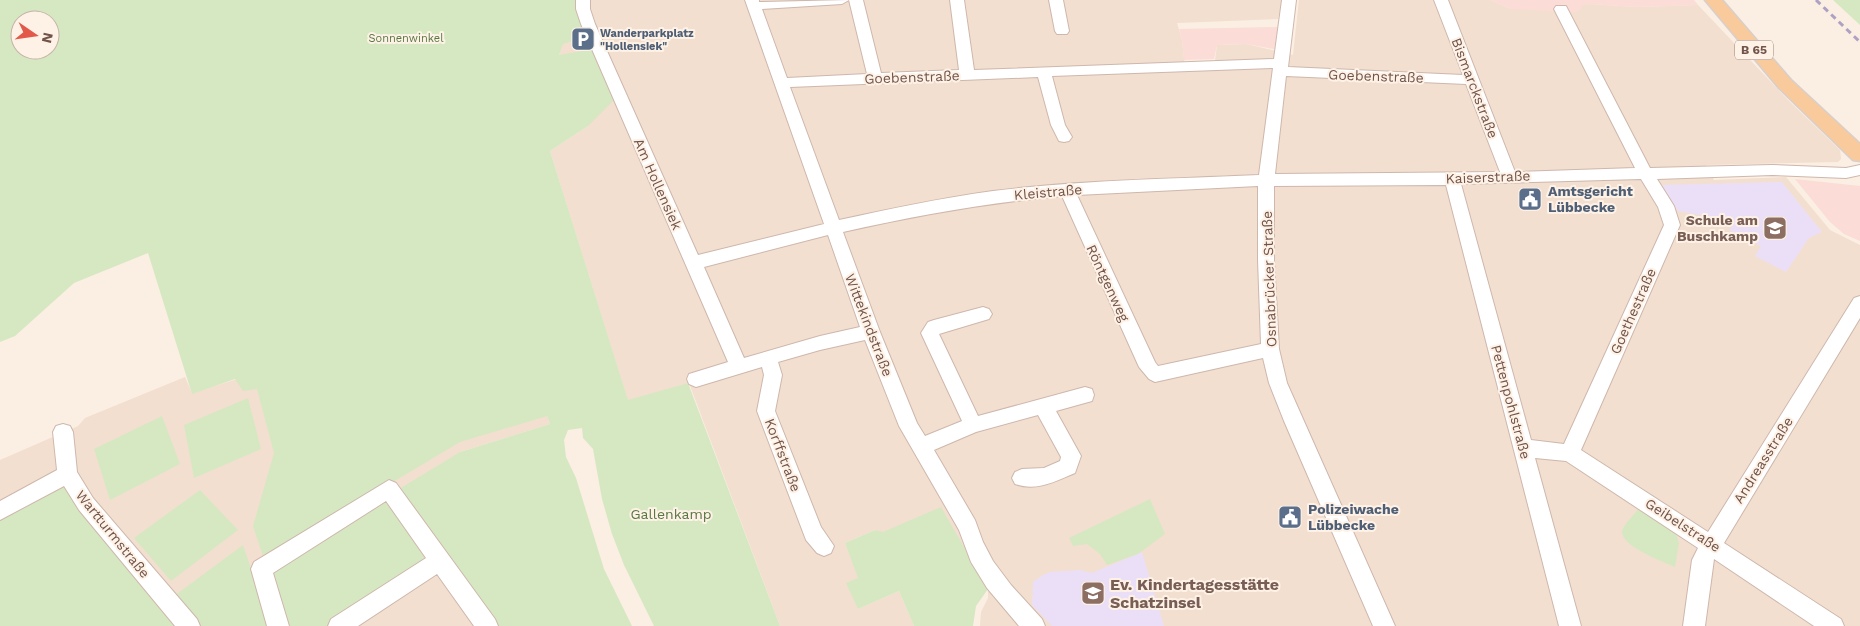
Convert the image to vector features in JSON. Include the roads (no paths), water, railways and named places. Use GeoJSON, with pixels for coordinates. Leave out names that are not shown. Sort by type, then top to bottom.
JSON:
{"type":"FeatureCollection","features":[{"type":"Feature","properties":{"kind":"main road","name":"B 65"},"geometry":{"type":"LineString","coordinates":[[1713,0],[1785,84],[1860,154]]}},
{"type":"Feature","properties":{"kind":"street","name":"Am Hollensiek"},"geometry":{"type":"LineString","coordinates":[[583,0],[583,9],[588,24],[739,366]]}},
{"type":"Feature","properties":{"kind":"street"},"geometry":{"type":"LineString","coordinates":[[753,3],[842,0]]}},
{"type":"Feature","properties":{"kind":"street"},"geometry":{"type":"LineString","coordinates":[[856,0],[876,78]]}},
{"type":"Feature","properties":{"kind":"street"},"geometry":{"type":"LineString","coordinates":[[957,0],[967,74]]}},
{"type":"Feature","properties":{"kind":"street"},"geometry":{"type":"LineString","coordinates":[[1056,0],[1062,31]]}},
{"type":"Feature","properties":{"kind":"street","name":"Osnabrücker Straße"},"geometry":{"type":"LineString","coordinates":[[1289,0],[1266,180],[1266,260],[1270,349],[1278,383],[1293,421],[1384,626]]}},
{"type":"Feature","properties":{"kind":"street","name":"Bismarckstraße"},"geometry":{"type":"LineString","coordinates":[[1441,0],[1509,176]]}},
{"type":"Feature","properties":{"kind":"street","name":"Wittekindstraße"},"geometry":{"type":"LineString","coordinates":[[753,3],[832,228],[909,426],[968,527],[972,545],[996,585],[1034,626]]}},
{"type":"Feature","properties":{"kind":"street"},"geometry":{"type":"LineString","coordinates":[[1561,9],[1645,173]]}},
{"type":"Feature","properties":{"kind":"street","name":"Goebenstraße"},"geometry":{"type":"LineString","coordinates":[[781,83],[1044,71],[1280,67],[1472,80]]}},
{"type":"Feature","properties":{"kind":"street"},"geometry":{"type":"LineString","coordinates":[[1044,71],[1058,125],[1064,137]]}},
{"type":"Feature","properties":{"kind":"street","name":"Kaiserstraße"},"geometry":{"type":"LineString","coordinates":[[1266,180],[1452,178],[1772,170],[1846,173],[1860,170]]}},
{"type":"Feature","properties":{"kind":"street","name":"Goethestraße"},"geometry":{"type":"LineString","coordinates":[[1570,452],[1672,225],[1666,206],[1645,173]]}},
{"type":"Feature","properties":{"kind":"street","name":"Pettenpohlstraße"},"geometry":{"type":"LineString","coordinates":[[1452,178],[1570,626]]}},
{"type":"Feature","properties":{"kind":"street","name":"Kleistraße"},"geometry":{"type":"LineString","coordinates":[[693,263],[832,228],[920,209],[993,197],[1067,190],[1266,180]]}},
{"type":"Feature","properties":{"kind":"street","name":"Röntgenweg"},"geometry":{"type":"LineString","coordinates":[[1067,190],[1119,307],[1148,367],[1155,374],[1270,349]]}},
{"type":"Feature","properties":{"kind":"street","name":"Andreasstraße"},"geometry":{"type":"LineString","coordinates":[[1694,626],[1702,560],[1860,303]]}},
{"type":"Feature","properties":{"kind":"street"},"geometry":{"type":"LineString","coordinates":[[973,425],[930,333],[934,327],[983,314]]}},
{"type":"Feature","properties":{"kind":"street"},"geometry":{"type":"LineString","coordinates":[[696,379],[820,343],[871,332]]}},
{"type":"Feature","properties":{"kind":"street","name":"Korffstraße"},"geometry":{"type":"LineString","coordinates":[[768,358],[773,375],[766,410],[813,533],[824,546]]}},
{"type":"Feature","properties":{"kind":"street"},"geometry":{"type":"LineString","coordinates":[[921,447],[973,425],[1084,395]]}},
{"type":"Feature","properties":{"kind":"street"},"geometry":{"type":"LineString","coordinates":[[1022,478],[1044,477],[1068,467],[1071,456],[1043,406]]}},
{"type":"Feature","properties":{"kind":"street","name":"Wartturmstraße"},"geometry":{"type":"LineString","coordinates":[[63,432],[66,474],[86,504],[189,626]]}},
{"type":"Feature","properties":{"kind":"street","name":"Geibelstraße"},"geometry":{"type":"LineString","coordinates":[[1523,448],[1570,452],[1834,626]]}},
{"type":"Feature","properties":{"kind":"street"},"geometry":{"type":"LineString","coordinates":[[0,511],[66,474]]}},
{"type":"Feature","properties":{"kind":"street"},"geometry":{"type":"LineString","coordinates":[[278,626],[261,568],[389,489],[487,626]]}},
{"type":"Feature","properties":{"kind":"street"},"geometry":{"type":"LineString","coordinates":[[339,626],[440,560]]}},
{"type":"Feature","properties":{"kind":"railway"},"geometry":{"type":"LineString","coordinates":[[1816,0],[1860,42]]}},
{"type":"Feature","properties":{"kind":"place","name":"Wanderparkplatz \"Hollensiek\""},"geometry":{"type":"Point","coordinates":[583,39]}},
{"type":"Feature","properties":{"kind":"place","name":"Amtsgericht Lübbecke"},"geometry":{"type":"Point","coordinates":[1530,199]}},
{"type":"Feature","properties":{"kind":"place","name":"Schule am Buschkamp"},"geometry":{"type":"Point","coordinates":[1775,228]}},
{"type":"Feature","properties":{"kind":"place","name":"Polizeiwache Lübbecke"},"geometry":{"type":"Point","coordinates":[1290,517]}},
{"type":"Feature","properties":{"kind":"place","name":"Ev. Kindertagesstätte Schatzinsel"},"geometry":{"type":"Point","coordinates":[1093,593]}},
{"type":"Feature","properties":{"kind":"park label","name":"Sonnenwinkel"},"geometry":{"type":"Point","coordinates":[406,38]}},
{"type":"Feature","properties":{"kind":"park label","name":"Gallenkamp"},"geometry":{"type":"Point","coordinates":[671,514]}}]}
